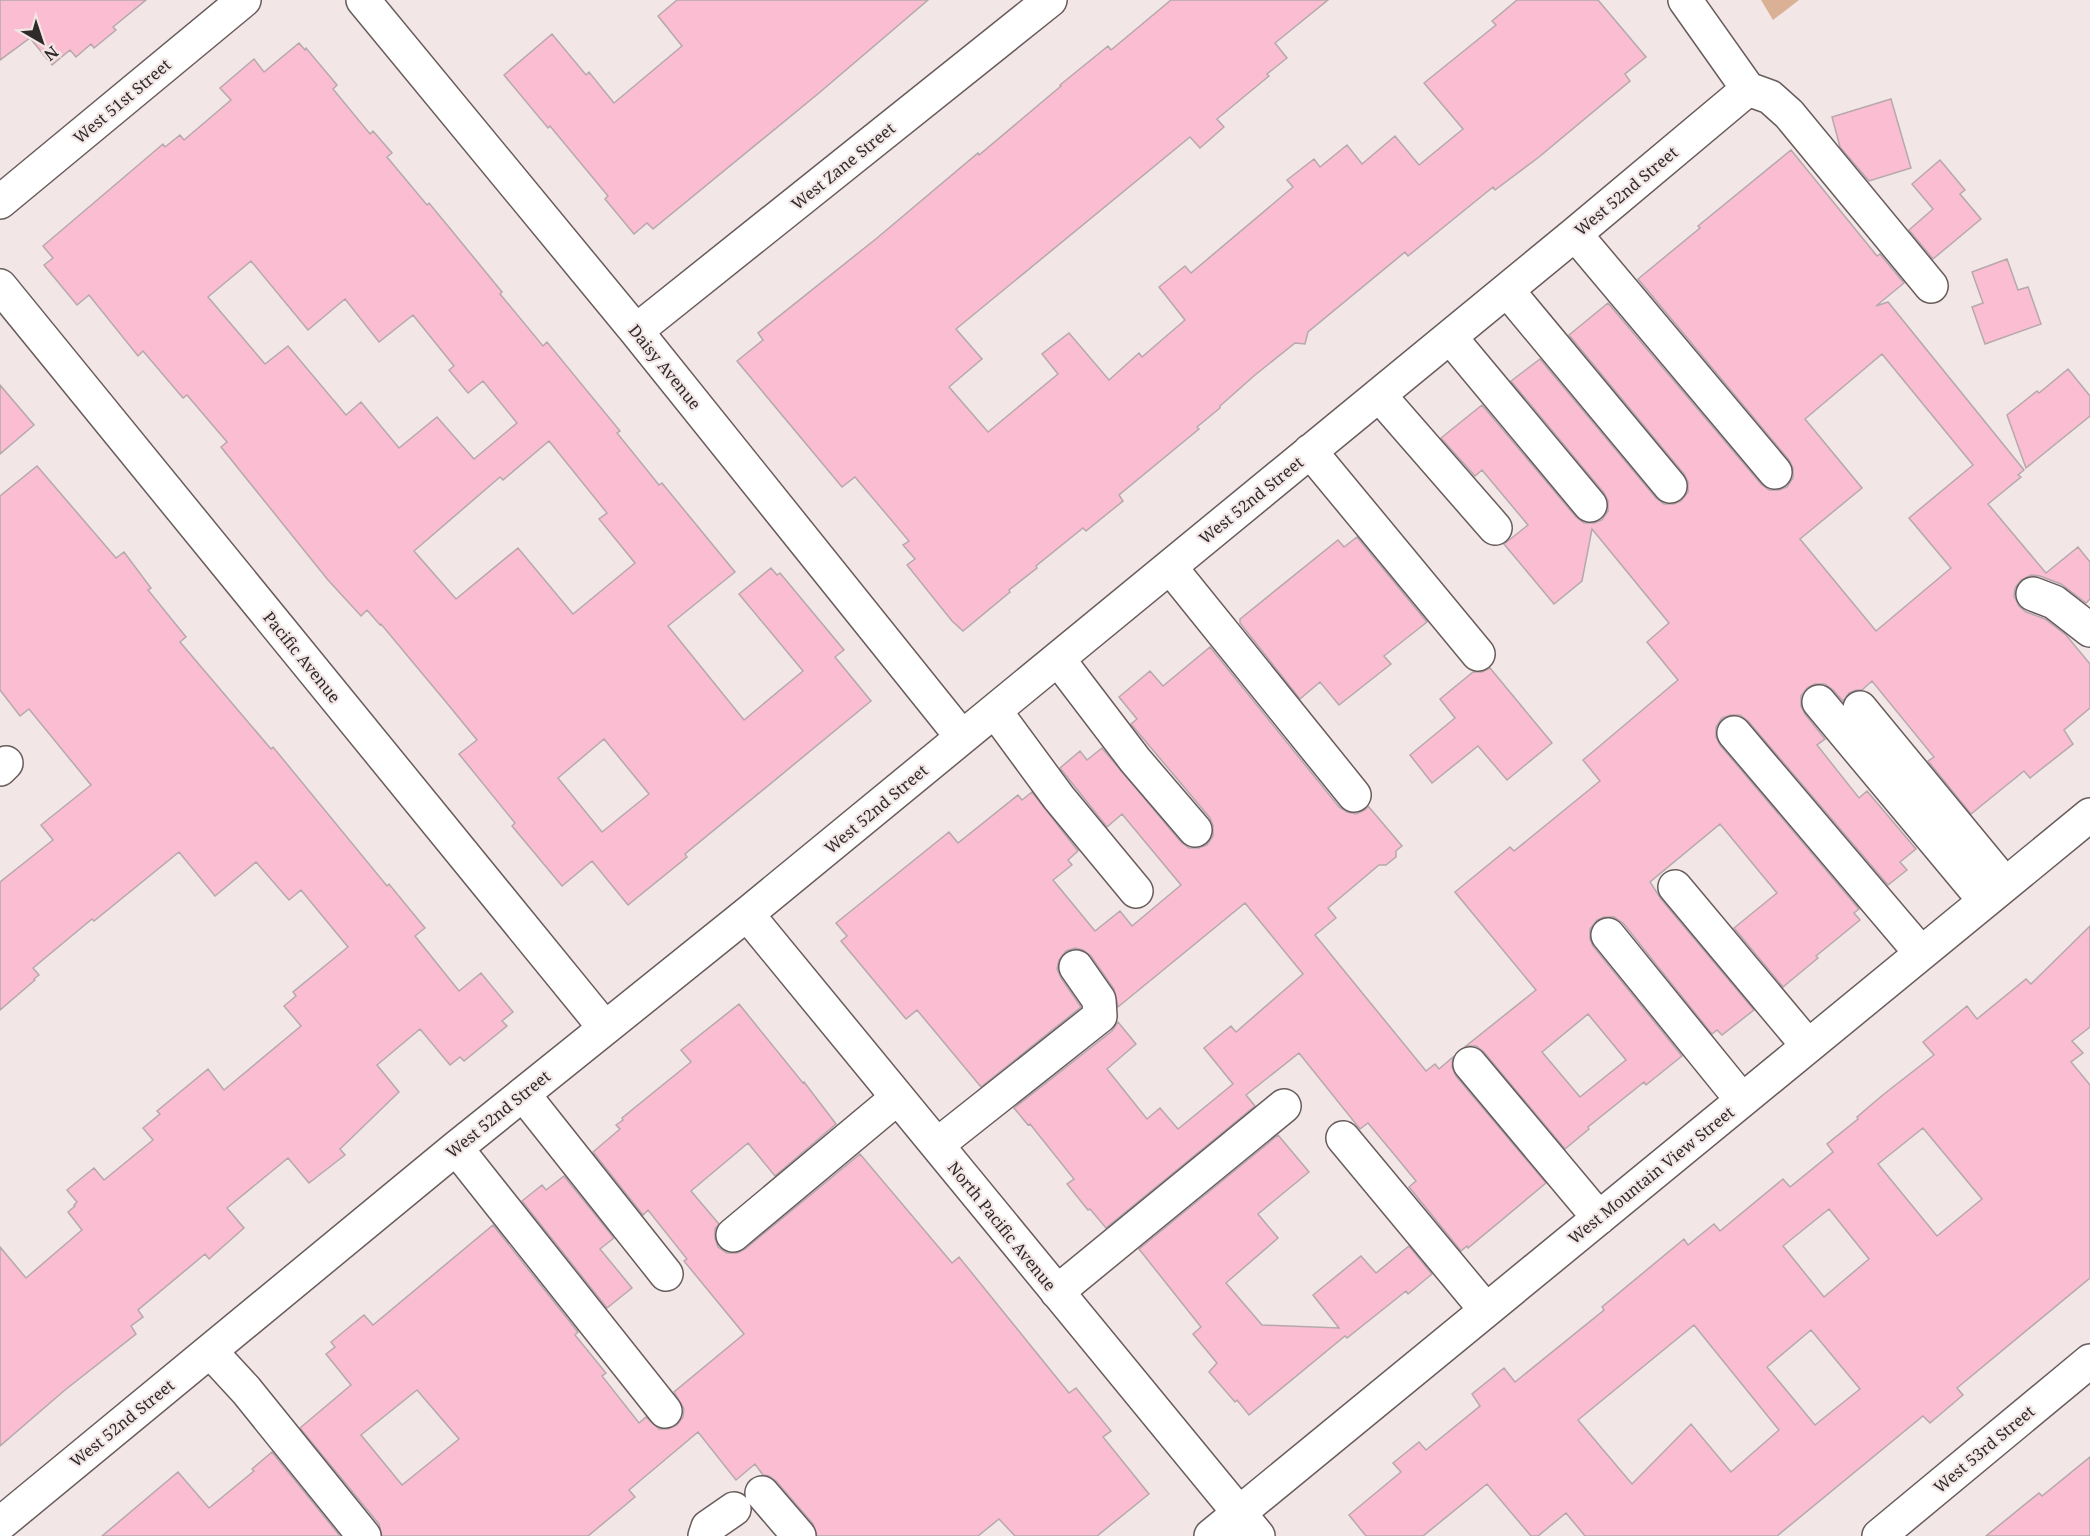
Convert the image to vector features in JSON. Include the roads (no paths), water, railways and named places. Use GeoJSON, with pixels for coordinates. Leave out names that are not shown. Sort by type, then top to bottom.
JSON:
{"type":"FeatureCollection","features":[{"type":"Feature","properties":{"kind":"street","name":"West 51st Street"},"geometry":{"type":"LineString","coordinates":[[0,202],[244,0]]}},
{"type":"Feature","properties":{"kind":"street","name":"Daisy Avenue"},"geometry":{"type":"LineString","coordinates":[[363,0],[636,332],[962,737]]}},
{"type":"Feature","properties":{"kind":"street","name":"West Zane Street"},"geometry":{"type":"LineString","coordinates":[[636,332],[1050,0]]}},
{"type":"Feature","properties":{"kind":"street"},"geometry":{"type":"LineString","coordinates":[[1685,0],[1748,90],[1770,97],[1789,114],[1931,286]]}},
{"type":"Feature","properties":{"kind":"street","name":"West 52nd Street"},"geometry":{"type":"LineString","coordinates":[[0,1524],[456,1148],[995,711],[1748,90]]}},
{"type":"Feature","properties":{"kind":"street"},"geometry":{"type":"LineString","coordinates":[[1575,234],[1774,472]]}},
{"type":"Feature","properties":{"kind":"street","name":"Pacific Avenue"},"geometry":{"type":"LineString","coordinates":[[0,286],[604,1028]]}},
{"type":"Feature","properties":{"kind":"street"},"geometry":{"type":"LineString","coordinates":[[1506,290],[1670,486]]}},
{"type":"Feature","properties":{"kind":"street"},"geometry":{"type":"LineString","coordinates":[[1450,337],[1590,505]]}},
{"type":"Feature","properties":{"kind":"street"},"geometry":{"type":"LineString","coordinates":[[1379,395],[1495,528]]}},
{"type":"Feature","properties":{"kind":"street"},"geometry":{"type":"LineString","coordinates":[[1311,451],[1478,654]]}},
{"type":"Feature","properties":{"kind":"street"},"geometry":{"type":"LineString","coordinates":[[1170,567],[1354,795]]}},
{"type":"Feature","properties":{"kind":"street"},"geometry":{"type":"LineString","coordinates":[[2033,594],[2054,602],[2090,630]]}},
{"type":"Feature","properties":{"kind":"street"},"geometry":{"type":"LineString","coordinates":[[1058,659],[1135,760],[1195,830]]}},
{"type":"Feature","properties":{"kind":"street"},"geometry":{"type":"LineString","coordinates":[[1819,702],[1995,893]]}},
{"type":"Feature","properties":{"kind":"street"},"geometry":{"type":"LineString","coordinates":[[1860,708],[1995,893]]}},
{"type":"Feature","properties":{"kind":"street"},"geometry":{"type":"LineString","coordinates":[[995,711],[1059,798],[1136,891]]}},
{"type":"Feature","properties":{"kind":"street"},"geometry":{"type":"LineString","coordinates":[[1734,733],[1921,953]]}},
{"type":"Feature","properties":{"kind":"street","name":"West Mountain View Street"},"geometry":{"type":"LineString","coordinates":[[1211,1536],[1248,1525],[1486,1310],[2090,815]]}},
{"type":"Feature","properties":{"kind":"street"},"geometry":{"type":"LineString","coordinates":[[1675,887],[1808,1046]]}},
{"type":"Feature","properties":{"kind":"street","name":"North Pacific Avenue"},"geometry":{"type":"LineString","coordinates":[[747,914],[1248,1525]]}},
{"type":"Feature","properties":{"kind":"street"},"geometry":{"type":"LineString","coordinates":[[1608,935],[1742,1100]]}},
{"type":"Feature","properties":{"kind":"street"},"geometry":{"type":"LineString","coordinates":[[936,1146],[1100,1016],[1099,1000],[1076,967]]}},
{"type":"Feature","properties":{"kind":"street"},"geometry":{"type":"LineString","coordinates":[[1470,1064],[1599,1218]]}},
{"type":"Feature","properties":{"kind":"street"},"geometry":{"type":"LineString","coordinates":[[523,1094],[666,1274]]}},
{"type":"Feature","properties":{"kind":"street"},"geometry":{"type":"LineString","coordinates":[[733,1235],[897,1098]]}},
{"type":"Feature","properties":{"kind":"street"},"geometry":{"type":"LineString","coordinates":[[1057,1292],[1284,1106]]}},
{"type":"Feature","properties":{"kind":"street"},"geometry":{"type":"LineString","coordinates":[[1343,1138],[1486,1310]]}},
{"type":"Feature","properties":{"kind":"street"},"geometry":{"type":"LineString","coordinates":[[456,1148],[665,1411]]}},
{"type":"Feature","properties":{"kind":"street"},"geometry":{"type":"LineString","coordinates":[[210,1351],[246,1390],[364,1536]]}},
{"type":"Feature","properties":{"kind":"street","name":"West 53rd Street"},"geometry":{"type":"LineString","coordinates":[[1879,1536],[2090,1361]]}},
{"type":"Feature","properties":{"kind":"street"},"geometry":{"type":"LineString","coordinates":[[705,1536],[708,1527],[748,1501],[800,1536]]}}]}
